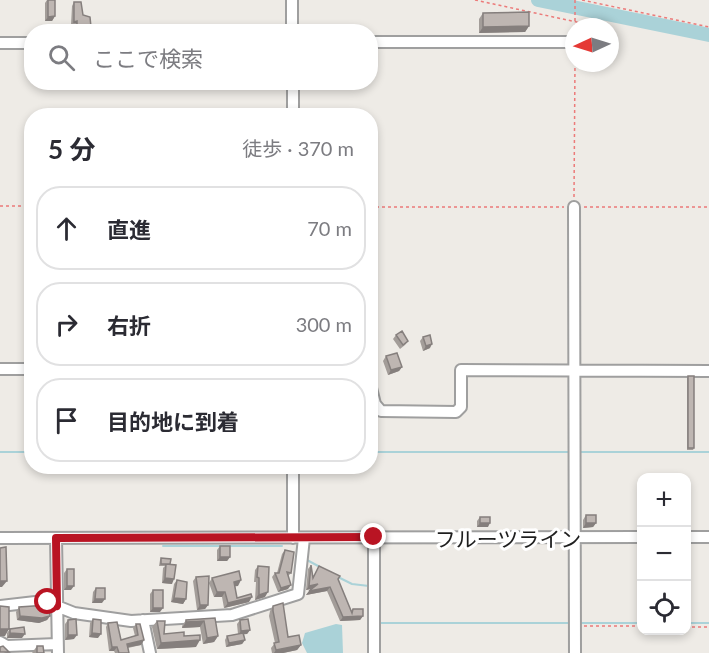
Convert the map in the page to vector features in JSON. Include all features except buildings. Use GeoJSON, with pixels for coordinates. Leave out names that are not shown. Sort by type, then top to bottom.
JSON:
{"type":"FeatureCollection","features":[{"type":"Feature","properties":{"kind":"street"},"geometry":{"type":"LineString","coordinates":[[292,0],[292,24]]}},
{"type":"Feature","properties":{"kind":"street"},"geometry":{"type":"LineString","coordinates":[[378,42],[565,42]]}},
{"type":"Feature","properties":{"kind":"street"},"geometry":{"type":"LineString","coordinates":[[0,43],[24,43]]}},
{"type":"Feature","properties":{"kind":"street"},"geometry":{"type":"LineString","coordinates":[[293,90],[293,108]]}},
{"type":"Feature","properties":{"kind":"street"},"geometry":{"type":"LineString","coordinates":[[574,207],[575,653]]}},
{"type":"Feature","properties":{"kind":"street"},"geometry":{"type":"LineString","coordinates":[[0,369],[24,369]]}},
{"type":"Feature","properties":{"kind":"street"},"geometry":{"type":"LineString","coordinates":[[378,408],[381,411],[456,412],[460,407],[461,370],[709,371]]}},
{"type":"Feature","properties":{"kind":"street"},"geometry":{"type":"LineString","coordinates":[[0,606],[44,601],[79,614],[131,621],[232,615],[295,597],[298,594],[298,538],[294,474]]}},
{"type":"Feature","properties":{"kind":"street"},"geometry":{"type":"LineString","coordinates":[[374,537],[374,653]]}},
{"type":"Feature","properties":{"kind":"street","name":"フルーツライン"},"geometry":{"type":"LineString","coordinates":[[0,538],[637,537]]}},
{"type":"Feature","properties":{"kind":"street"},"geometry":{"type":"LineString","coordinates":[[691,537],[709,537]]}},
{"type":"Feature","properties":{"kind":"street"},"geometry":{"type":"LineString","coordinates":[[0,642],[7,646],[57,648],[56,538]]}},
{"type":"Feature","properties":{"kind":"street"},"geometry":{"type":"LineString","coordinates":[[142,620],[150,653]]}},
{"type":"Feature","properties":{"kind":"path"},"geometry":{"type":"LineString","coordinates":[[475,0],[565,19]]}},
{"type":"Feature","properties":{"kind":"path"},"geometry":{"type":"LineString","coordinates":[[575,0],[575,18]]}},
{"type":"Feature","properties":{"kind":"path"},"geometry":{"type":"LineString","coordinates":[[582,0],[709,27]]}},
{"type":"Feature","properties":{"kind":"path"},"geometry":{"type":"LineString","coordinates":[[574,207],[575,72]]}},
{"type":"Feature","properties":{"kind":"path"},"geometry":{"type":"LineString","coordinates":[[0,206],[24,206]]}},
{"type":"Feature","properties":{"kind":"path"},"geometry":{"type":"LineString","coordinates":[[378,207],[709,207]]}},
{"type":"Feature","properties":{"kind":"path"},"geometry":{"type":"LineString","coordinates":[[577,626],[637,626]]}},
{"type":"Feature","properties":{"kind":"path"},"geometry":{"type":"LineString","coordinates":[[691,627],[709,627]]}},
{"type":"Feature","properties":{"kind":"water"},"geometry":{"type":"Polygon","coordinates":[[[336,624],[342,625],[343,653],[307,653],[302,643],[305,633],[336,624]]]}},
{"type":"Feature","properties":{"kind":"waterway"},"geometry":{"type":"LineString","coordinates":[[538,0],[709,35]]}},
{"type":"Feature","properties":{"kind":"waterway"},"geometry":{"type":"LineString","coordinates":[[0,452],[24,452]]}},
{"type":"Feature","properties":{"kind":"waterway"},"geometry":{"type":"LineString","coordinates":[[378,452],[572,452]]}},
{"type":"Feature","properties":{"kind":"waterway"},"geometry":{"type":"LineString","coordinates":[[580,452],[709,452]]}},
{"type":"Feature","properties":{"kind":"waterway"},"geometry":{"type":"LineString","coordinates":[[163,546],[282,546]]}},
{"type":"Feature","properties":{"kind":"waterway"},"geometry":{"type":"LineString","coordinates":[[307,560],[320,567]]}},
{"type":"Feature","properties":{"kind":"waterway"},"geometry":{"type":"LineString","coordinates":[[338,577],[352,584],[369,586]]}},
{"type":"Feature","properties":{"kind":"waterway"},"geometry":{"type":"LineString","coordinates":[[379,623],[571,623]]}},
{"type":"Feature","properties":{"kind":"waterway"},"geometry":{"type":"LineString","coordinates":[[579,623],[637,623]]}},
{"type":"Feature","properties":{"kind":"waterway"},"geometry":{"type":"LineString","coordinates":[[691,623],[709,623]]}},
{"type":"Feature","properties":{"kind":"route"},"geometry":{"type":"LineString","coordinates":[[48,602],[57,606],[56,538],[374,537]]}}]}
